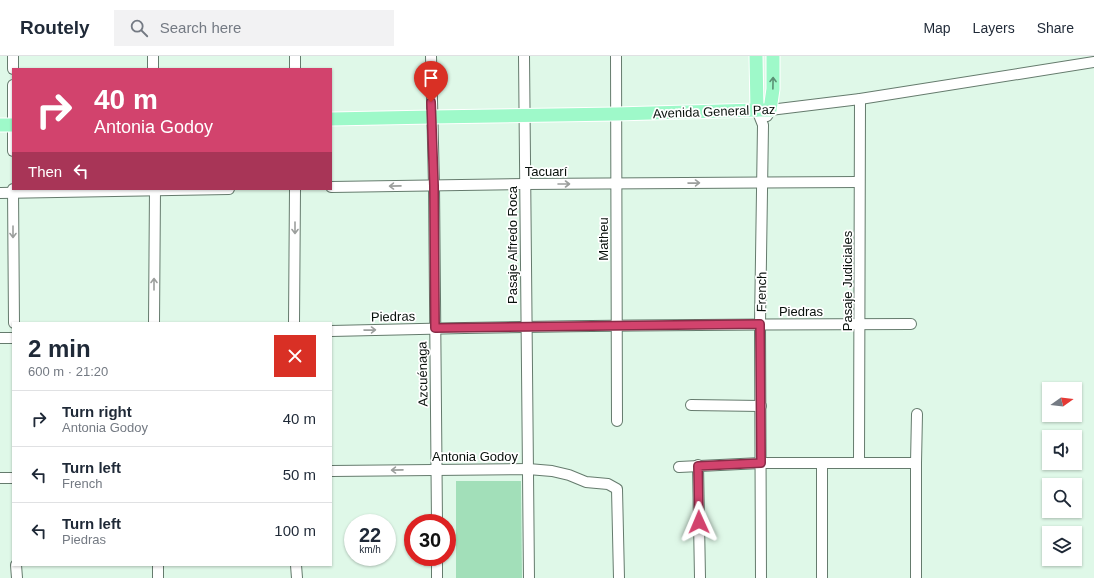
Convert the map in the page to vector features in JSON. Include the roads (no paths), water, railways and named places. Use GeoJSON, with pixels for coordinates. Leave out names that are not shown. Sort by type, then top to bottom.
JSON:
{"type":"FeatureCollection","features":[{"type":"Feature","properties":{"kind":"main road","name":"French"},"geometry":{"type":"LineString","coordinates":[[756,56],[763,110]]}},
{"type":"Feature","properties":{"kind":"main road","name":"French"},"geometry":{"type":"LineString","coordinates":[[763,110],[773,89],[773,56]]}},
{"type":"Feature","properties":{"kind":"main road","name":"Avenida General Paz"},"geometry":{"type":"LineString","coordinates":[[332,119],[763,110]]}},
{"type":"Feature","properties":{"kind":"main road"},"geometry":{"type":"LineString","coordinates":[[0,125],[12,125]]}},
{"type":"Feature","properties":{"kind":"street"},"geometry":{"type":"LineString","coordinates":[[13,56],[13,68]]}},
{"type":"Feature","properties":{"kind":"street"},"geometry":{"type":"LineString","coordinates":[[153,56],[153,68]]}},
{"type":"Feature","properties":{"kind":"street"},"geometry":{"type":"LineString","coordinates":[[294,56],[295,68]]}},
{"type":"Feature","properties":{"kind":"street","name":"Azcuénaga"},"geometry":{"type":"LineString","coordinates":[[431,56],[434,186],[437,514]]}},
{"type":"Feature","properties":{"kind":"street","name":"Pasaje Alfredo Roca"},"geometry":{"type":"LineString","coordinates":[[524,56],[529,578]]}},
{"type":"Feature","properties":{"kind":"street","name":"Matheu"},"geometry":{"type":"LineString","coordinates":[[616,56],[617,421]]}},
{"type":"Feature","properties":{"kind":"street","name":"Avenida General Paz"},"geometry":{"type":"LineString","coordinates":[[763,110],[860,99],[1094,62]]}},
{"type":"Feature","properties":{"kind":"street","name":"Pasaje Judiciales"},"geometry":{"type":"LineString","coordinates":[[859,462],[860,99]]}},
{"type":"Feature","properties":{"kind":"street","name":"French"},"geometry":{"type":"LineString","coordinates":[[761,578],[760,324],[763,110]]}},
{"type":"Feature","properties":{"kind":"street","name":"Tacuarí"},"geometry":{"type":"LineString","coordinates":[[332,188],[525,184],[859,182]]}},
{"type":"Feature","properties":{"kind":"street"},"geometry":{"type":"LineString","coordinates":[[0,193],[13,191],[84,190]]}},
{"type":"Feature","properties":{"kind":"street"},"geometry":{"type":"LineString","coordinates":[[154,322],[155,190]]}},
{"type":"Feature","properties":{"kind":"street"},"geometry":{"type":"LineString","coordinates":[[294,322],[295,190]]}},
{"type":"Feature","properties":{"kind":"street"},"geometry":{"type":"LineString","coordinates":[[13,191],[14,322]]}},
{"type":"Feature","properties":{"kind":"street","name":"Piedras"},"geometry":{"type":"LineString","coordinates":[[332,331],[435,328],[760,324],[911,324]]}},
{"type":"Feature","properties":{"kind":"street"},"geometry":{"type":"LineString","coordinates":[[0,338],[12,338]]}},
{"type":"Feature","properties":{"kind":"street"},"geometry":{"type":"LineString","coordinates":[[691,405],[760,406]]}},
{"type":"Feature","properties":{"kind":"street"},"geometry":{"type":"LineString","coordinates":[[916,578],[917,414]]}},
{"type":"Feature","properties":{"kind":"street"},"geometry":{"type":"LineString","coordinates":[[679,467],[761,463],[916,463]]}},
{"type":"Feature","properties":{"kind":"street"},"geometry":{"type":"LineString","coordinates":[[822,463],[822,578]]}},
{"type":"Feature","properties":{"kind":"street"},"geometry":{"type":"LineString","coordinates":[[698,466],[700,578]]}},
{"type":"Feature","properties":{"kind":"street","name":"Antonia Godoy"},"geometry":{"type":"LineString","coordinates":[[332,471],[528,469],[552,471],[586,482],[608,484],[617,489],[619,578]]}},
{"type":"Feature","properties":{"kind":"street"},"geometry":{"type":"LineString","coordinates":[[0,478],[12,478]]}},
{"type":"Feature","properties":{"kind":"street"},"geometry":{"type":"LineString","coordinates":[[16,566],[16,578]]}},
{"type":"Feature","properties":{"kind":"street"},"geometry":{"type":"LineString","coordinates":[[158,566],[158,578]]}},
{"type":"Feature","properties":{"kind":"street"},"geometry":{"type":"LineString","coordinates":[[296,566],[297,578]]}},
{"type":"Feature","properties":{"kind":"street"},"geometry":{"type":"LineString","coordinates":[[437,566],[437,578]]}}]}
